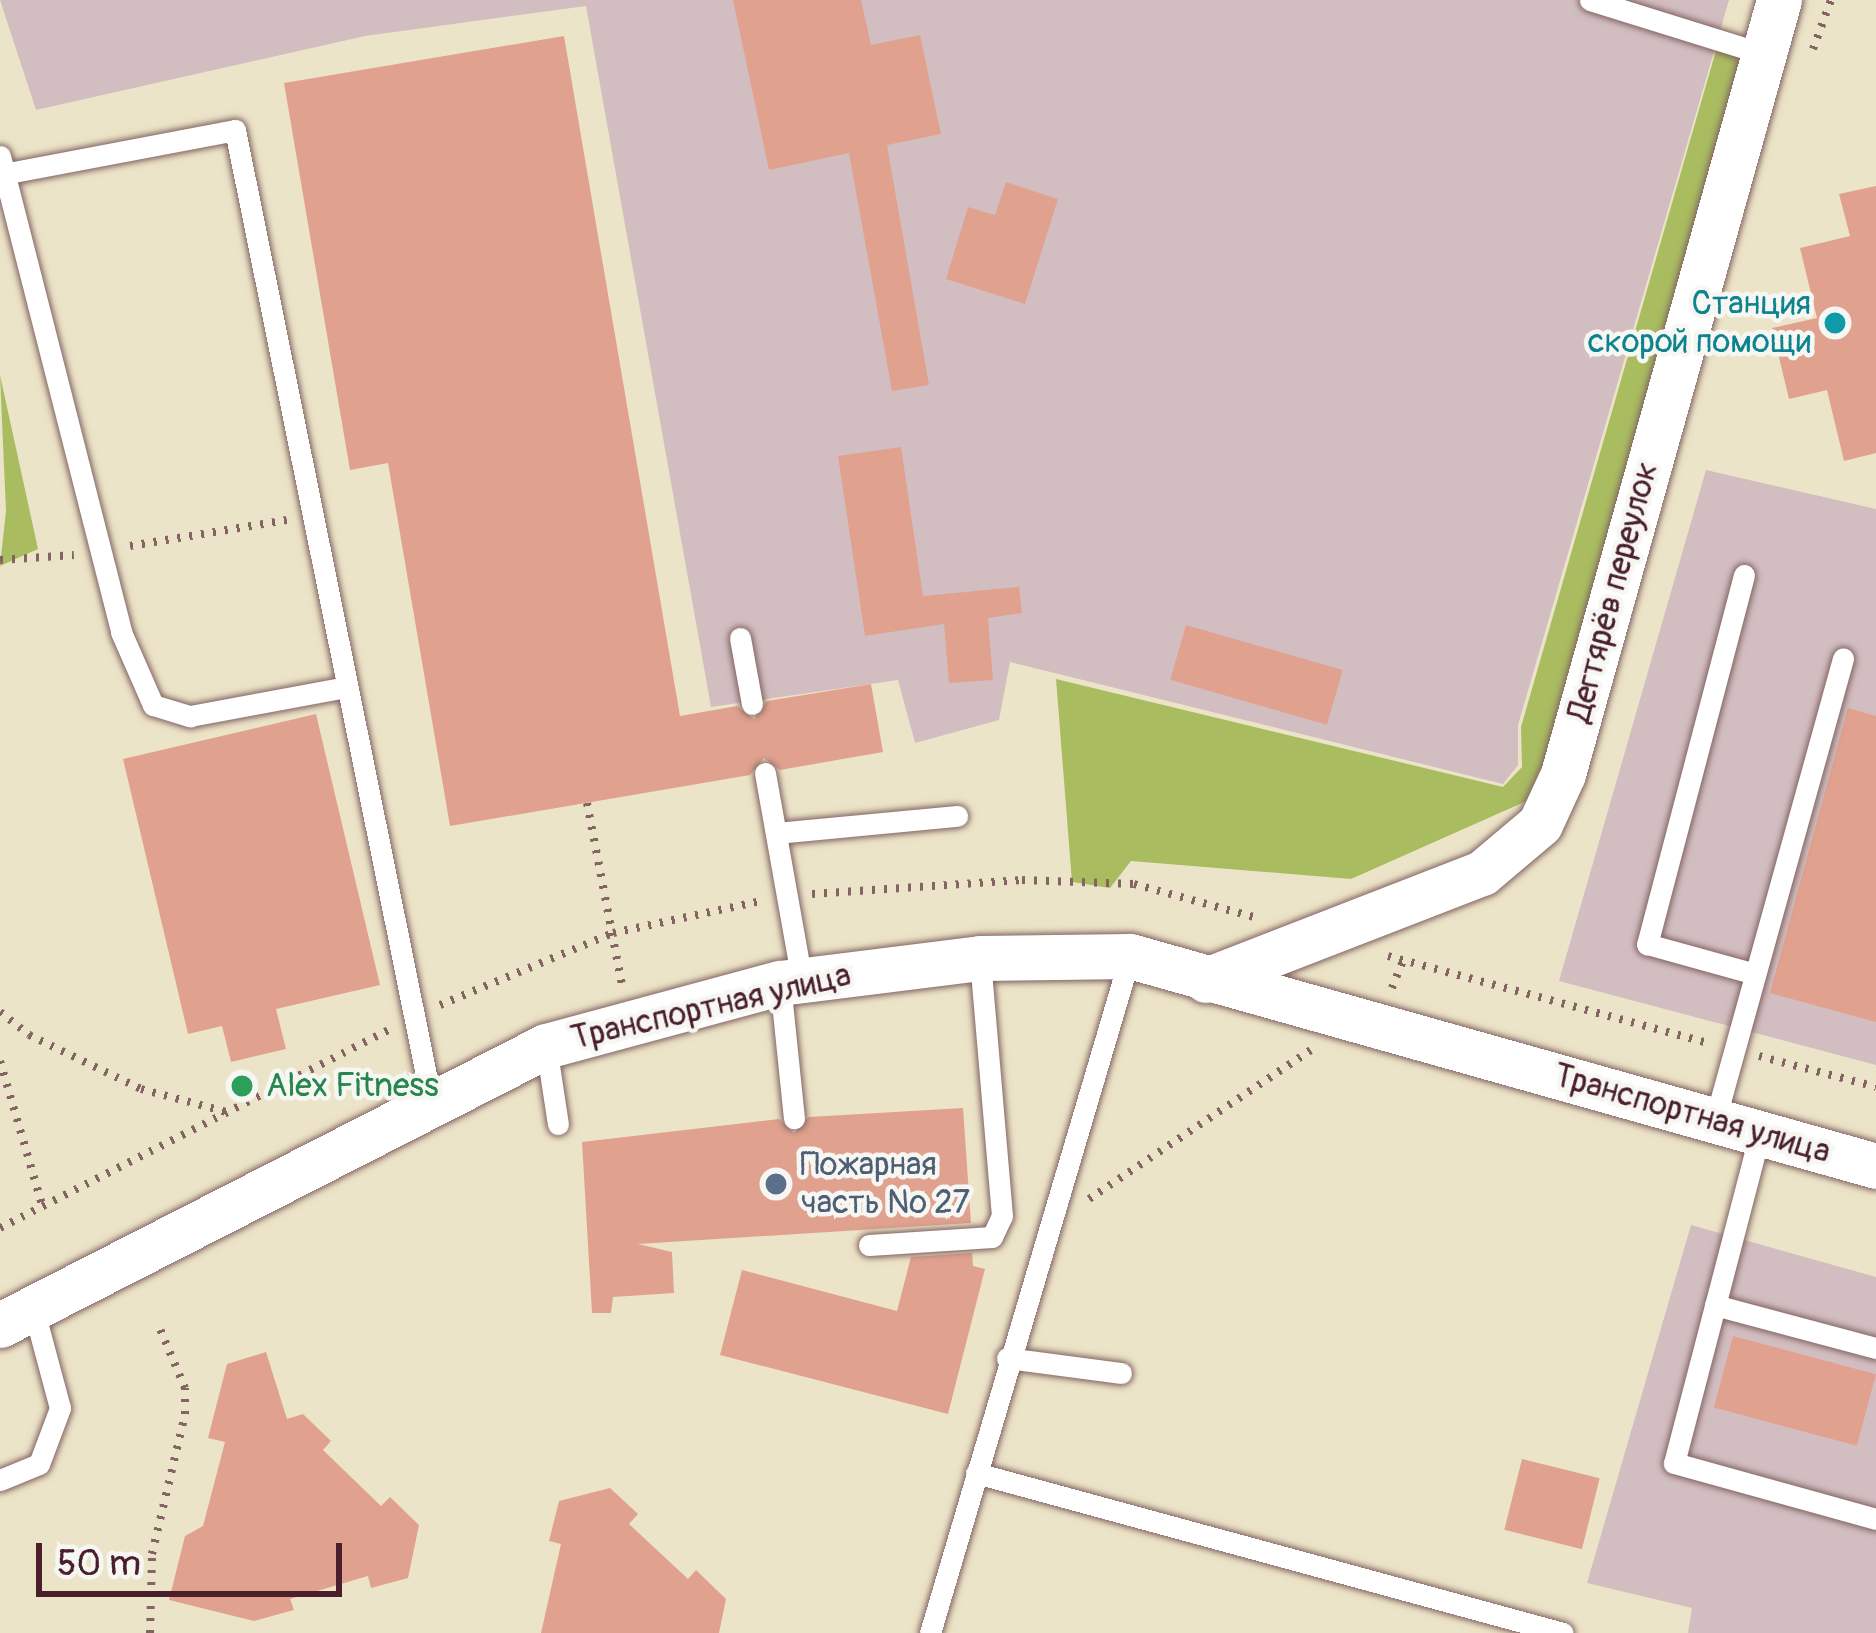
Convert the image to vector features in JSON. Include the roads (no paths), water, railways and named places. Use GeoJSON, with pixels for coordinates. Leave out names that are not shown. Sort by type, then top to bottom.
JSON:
{"type":"FeatureCollection","features":[{"type":"Feature","properties":{"kind":"street","name":"Дегтярёв переулок"},"geometry":{"type":"LineString","coordinates":[[1206,980],[1482,873],[1540,824],[1563,774],[1760,53],[1779,0]]}},
{"type":"Feature","properties":{"kind":"street","name":"Транспортная улица"},"geometry":{"type":"LineString","coordinates":[[12,1319],[546,1046],[791,982],[980,958],[1130,956],[1876,1166]]}},
{"type":"Feature","properties":{"kind":"lane"},"geometry":{"type":"LineString","coordinates":[[1590,0],[1760,53]]}},
{"type":"Feature","properties":{"kind":"lane"},"geometry":{"type":"LineString","coordinates":[[346,687],[190,716],[153,705],[121,632],[4,164],[235,130],[432,1104]]}},
{"type":"Feature","properties":{"kind":"lane"},"geometry":{"type":"LineString","coordinates":[[1744,575],[1647,944],[1756,974]]}},
{"type":"Feature","properties":{"kind":"lane"},"geometry":{"type":"LineString","coordinates":[[740,638],[752,704]]}},
{"type":"Feature","properties":{"kind":"lane"},"geometry":{"type":"LineString","coordinates":[[1715,1120],[1843,658]]}},
{"type":"Feature","properties":{"kind":"lane"},"geometry":{"type":"LineString","coordinates":[[765,773],[791,982],[794,1118]]}},
{"type":"Feature","properties":{"kind":"lane"},"geometry":{"type":"LineString","coordinates":[[776,833],[956,816]]}},
{"type":"Feature","properties":{"kind":"lane"},"geometry":{"type":"LineString","coordinates":[[930,1633],[1007,1358],[1130,956]]}},
{"type":"Feature","properties":{"kind":"lane"},"geometry":{"type":"LineString","coordinates":[[869,1245],[992,1238],[1002,1216],[980,958]]}},
{"type":"Feature","properties":{"kind":"lane"},"geometry":{"type":"LineString","coordinates":[[546,1046],[558,1124]]}},
{"type":"Feature","properties":{"kind":"lane"},"geometry":{"type":"LineString","coordinates":[[1760,1133],[1674,1463],[1876,1519]]}},
{"type":"Feature","properties":{"kind":"lane"},"geometry":{"type":"LineString","coordinates":[[1715,1306],[1876,1348]]}},
{"type":"Feature","properties":{"kind":"lane"},"geometry":{"type":"LineString","coordinates":[[0,1480],[39,1464],[60,1408],[12,1319]]}},
{"type":"Feature","properties":{"kind":"lane"},"geometry":{"type":"LineString","coordinates":[[1007,1358],[1120,1373]]}},
{"type":"Feature","properties":{"kind":"lane"},"geometry":{"type":"LineString","coordinates":[[976,1473],[1563,1633]]}},
{"type":"Feature","properties":{"kind":"place","name":"Станция скорой помощи"},"geometry":{"type":"Point","coordinates":[1835,323]}},
{"type":"Feature","properties":{"kind":"place","name":"Alex Fitness"},"geometry":{"type":"Point","coordinates":[242,1086]}},
{"type":"Feature","properties":{"kind":"place","name":"Пожарная часть № 27"},"geometry":{"type":"Point","coordinates":[776,1184]}}]}
